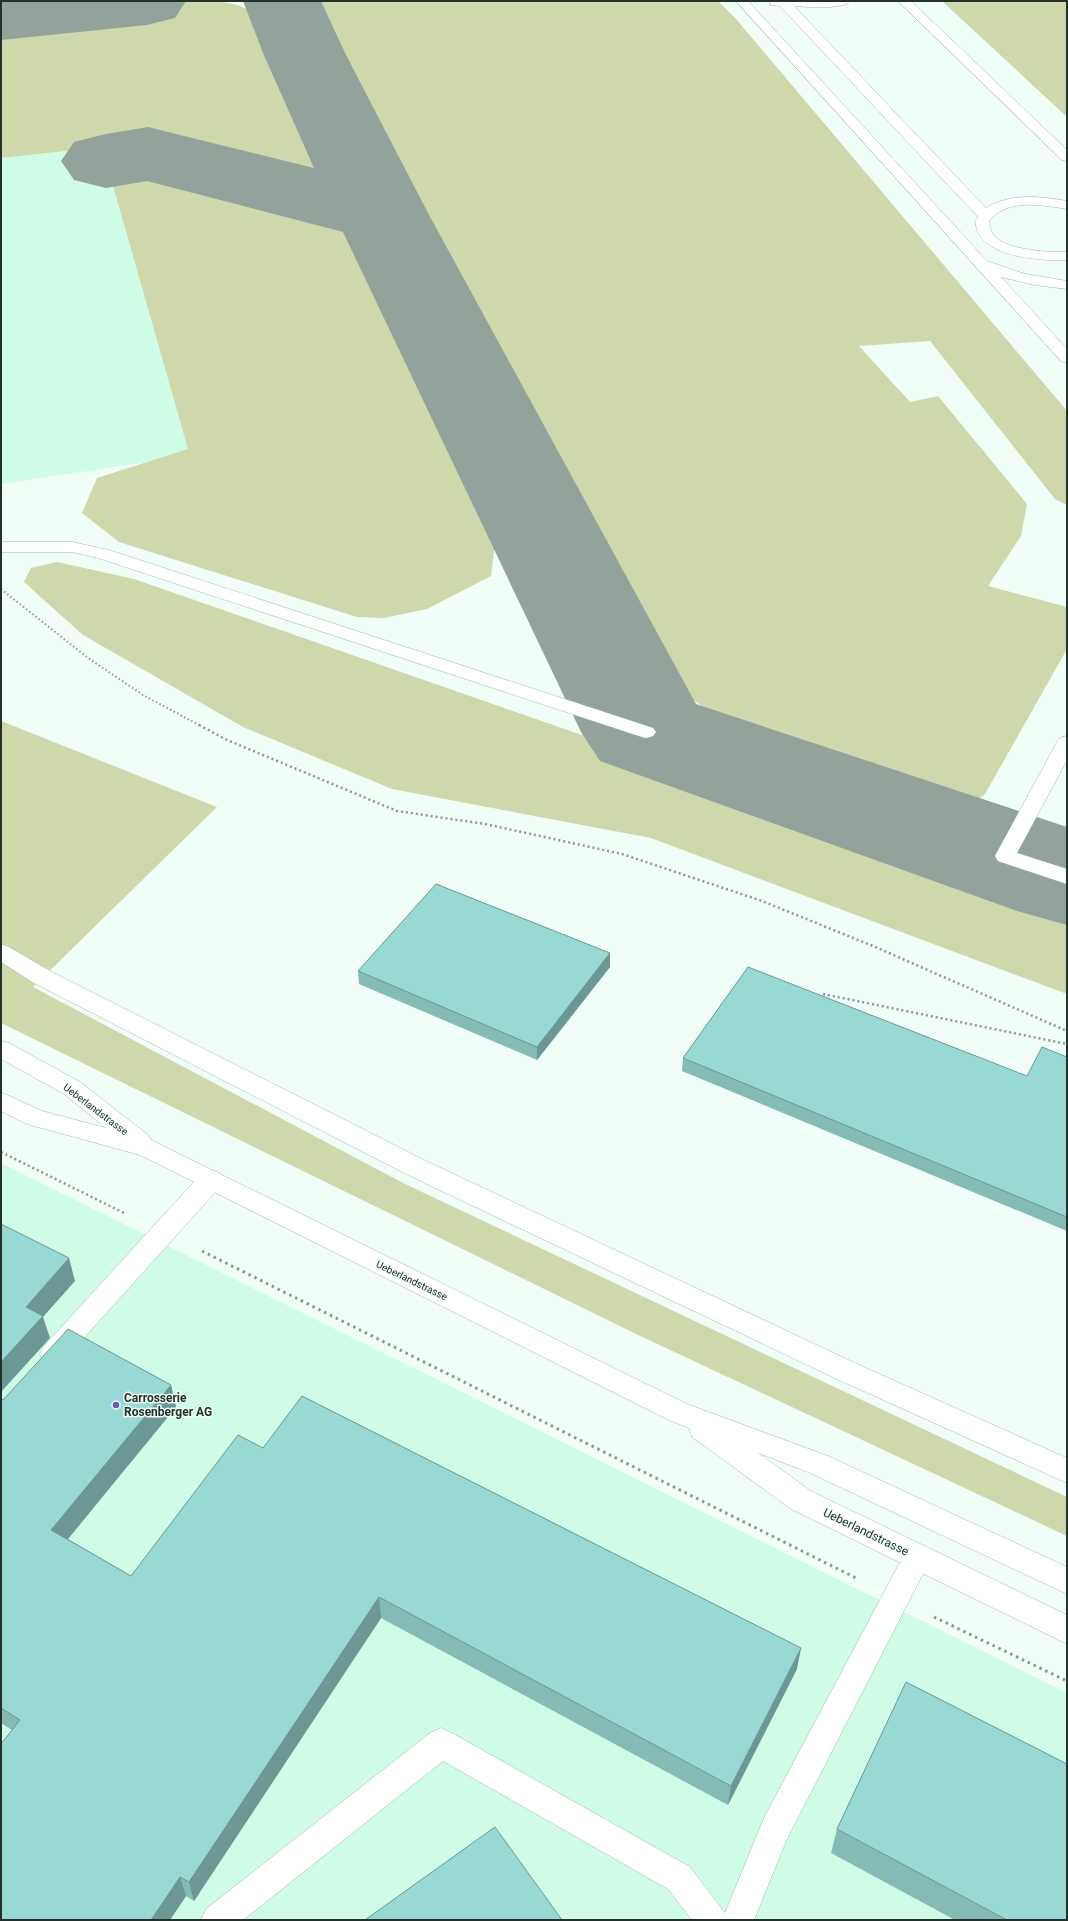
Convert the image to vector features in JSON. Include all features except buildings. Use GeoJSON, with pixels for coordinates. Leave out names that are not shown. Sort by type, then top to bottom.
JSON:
{"type":"FeatureCollection","features":[{"type":"Feature","properties":{"kind":"main road"},"geometry":{"type":"LineString","coordinates":[[742,1],[1067,358]]}},
{"type":"Feature","properties":{"kind":"main road"},"geometry":{"type":"LineString","coordinates":[[766,1],[818,4],[844,1]]}},
{"type":"Feature","properties":{"kind":"main road"},"geometry":{"type":"LineString","coordinates":[[904,1],[1067,157]]}},
{"type":"Feature","properties":{"kind":"main road"},"geometry":{"type":"LineString","coordinates":[[783,2],[985,216]]}},
{"type":"Feature","properties":{"kind":"main road"},"geometry":{"type":"LineString","coordinates":[[993,240],[984,231],[982,221],[988,212],[1000,206],[1017,202],[1035,201],[1067,205]]}},
{"type":"Feature","properties":{"kind":"main road"},"geometry":{"type":"LineString","coordinates":[[937,215],[1008,248],[1028,254],[1067,256]]}},
{"type":"Feature","properties":{"kind":"main road"},"geometry":{"type":"LineString","coordinates":[[980,263],[1002,274],[1036,282],[1067,284]]}},
{"type":"Feature","properties":{"kind":"main road"},"geometry":{"type":"LineString","coordinates":[[1,548],[72,548],[103,554],[646,732]]}},
{"type":"Feature","properties":{"kind":"main road"},"geometry":{"type":"LineString","coordinates":[[1067,742],[1005,856],[1067,877]]}},
{"type":"Feature","properties":{"kind":"main road"},"geometry":{"type":"LineString","coordinates":[[1,952],[42,977],[416,1168],[848,1372],[1067,1471]]}},
{"type":"Feature","properties":{"kind":"main road","name":"Ueberlandstrasse"},"geometry":{"type":"LineString","coordinates":[[1,1049],[72,1088],[147,1148]]}},
{"type":"Feature","properties":{"kind":"main road","name":"Ueberlandstrasse"},"geometry":{"type":"LineString","coordinates":[[1,1101],[35,1118],[147,1148],[678,1412],[818,1464],[1067,1581]]}},
{"type":"Feature","properties":{"kind":"main road"},"geometry":{"type":"LineString","coordinates":[[38,1371],[211,1180]]}},
{"type":"Feature","properties":{"kind":"main road","name":"Ueberlandstrasse"},"geometry":{"type":"LineString","coordinates":[[678,1412],[801,1500],[1067,1630]]}},
{"type":"Feature","properties":{"kind":"main road"},"geometry":{"type":"LineString","coordinates":[[738,1920],[775,1829],[917,1558]]}},
{"type":"Feature","properties":{"kind":"main road"},"geometry":{"type":"LineString","coordinates":[[217,1920],[441,1744],[679,1878],[712,1920]]}},
{"type":"Feature","properties":{"kind":"path"},"geometry":{"type":"LineString","coordinates":[[1,589],[88,658],[143,695],[227,740],[397,812],[485,824],[629,856],[762,901],[873,946],[1067,1031]]}},
{"type":"Feature","properties":{"kind":"path"},"geometry":{"type":"LineString","coordinates":[[823,994],[1067,1044]]}},
{"type":"Feature","properties":{"kind":"path"},"geometry":{"type":"LineString","coordinates":[[1,1152],[895,1598],[1067,1681]]}},
{"type":"Feature","properties":{"kind":"shaded area"},"geometry":{"type":"Polygon","coordinates":[[[1,1],[147,1],[1,16],[1,1]]]}},
{"type":"Feature","properties":{"kind":"shaded area"},"geometry":{"type":"Polygon","coordinates":[[[187,1],[227,3],[246,8],[261,19],[265,25],[499,511],[491,576],[427,609],[384,618],[357,617],[119,542],[82,513],[97,478],[188,449],[102,147],[1,158],[1,19],[187,1]]]}},
{"type":"Feature","properties":{"kind":"shaded area"},"geometry":{"type":"Polygon","coordinates":[[[303,1],[718,1],[736,19],[1067,411],[1067,505],[1055,499],[930,341],[859,346],[910,402],[938,396],[1027,504],[1021,536],[988,586],[1067,607],[1067,649],[985,794],[968,807],[946,810],[788,757],[730,726],[671,684],[619,628],[303,1]]]}},
{"type":"Feature","properties":{"kind":"shaded area"},"geometry":{"type":"Polygon","coordinates":[[[942,1],[1067,1],[1067,117],[942,1]]]}},
{"type":"Feature","properties":{"kind":"shaded area"},"geometry":{"type":"Polygon","coordinates":[[[102,147],[196,455],[1,484],[1,158],[102,147]]]}},
{"type":"Feature","properties":{"kind":"shaded area"},"geometry":{"type":"Polygon","coordinates":[[[57,562],[134,579],[1067,904],[1067,994],[651,838],[392,789],[243,727],[83,635],[24,582],[31,568],[57,562]]]}},
{"type":"Feature","properties":{"kind":"shaded area"},"geometry":{"type":"Polygon","coordinates":[[[1,721],[217,807],[33,987],[403,1183],[1067,1497],[1067,1536],[634,1333],[1,1023],[1,721]]]}},
{"type":"Feature","properties":{"kind":"shaded area"},"geometry":{"type":"Polygon","coordinates":[[[1,1163],[1067,1693],[1067,1920],[1,1920],[1,1163]]]}},
{"type":"Feature","properties":{"kind":"taxiway"},"geometry":{"type":"LineString","coordinates":[[1,16],[147,1]]}},
{"type":"Feature","properties":{"kind":"taxiway"},"geometry":{"type":"LineString","coordinates":[[282,1],[304,53],[381,213]]}},
{"type":"Feature","properties":{"kind":"taxiway"},"geometry":{"type":"LineString","coordinates":[[106,161],[148,154],[381,213]]}},
{"type":"Feature","properties":{"kind":"taxiway"},"geometry":{"type":"LineString","coordinates":[[381,213],[646,732],[1067,877]]}},
{"type":"Feature","properties":{"kind":"place","name":"Carrosserie Rosenberger AG"},"geometry":{"type":"Point","coordinates":[116,1405]}}]}
